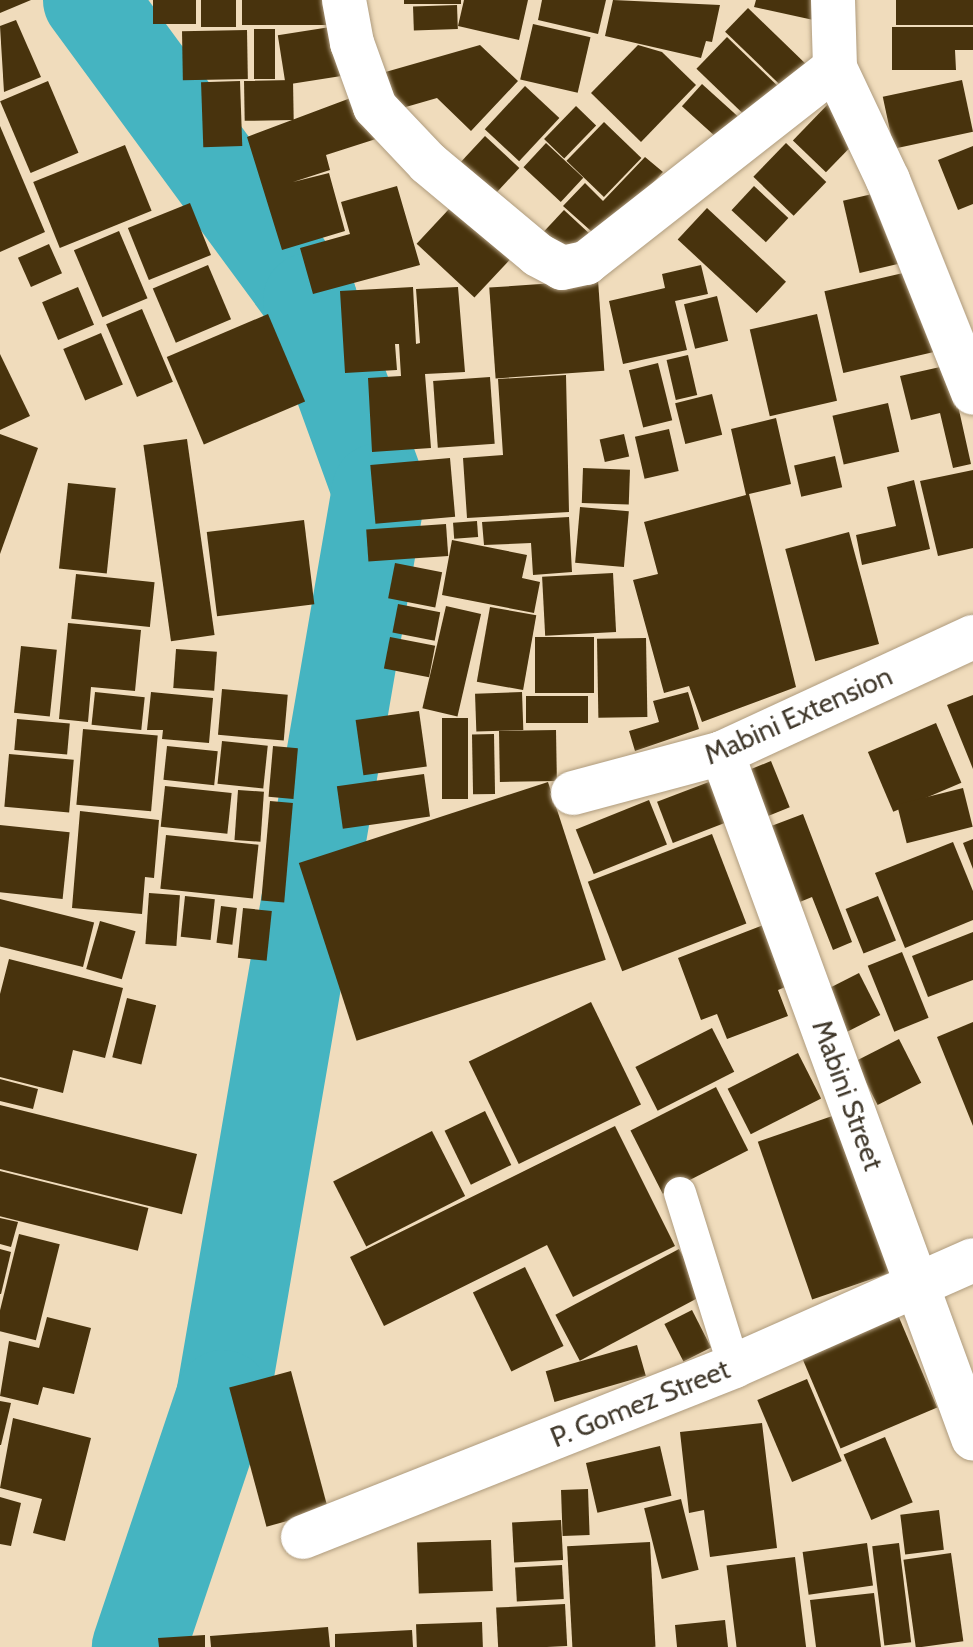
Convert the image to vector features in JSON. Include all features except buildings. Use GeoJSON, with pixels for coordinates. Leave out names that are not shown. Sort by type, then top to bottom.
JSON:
{"type":"FeatureCollection","features":[{"type":"Feature","properties":{"kind":"street"},"geometry":{"type":"LineString","coordinates":[[344,0],[352,43],[375,107],[428,163],[538,255],[562,268],[586,263],[835,68]]}},
{"type":"Feature","properties":{"kind":"street"},"geometry":{"type":"LineString","coordinates":[[833,0],[835,68],[888,180],[973,393]]}},
{"type":"Feature","properties":{"kind":"street","name":"Mabini Extension"},"geometry":{"type":"LineString","coordinates":[[573,793],[722,753],[973,637]]}},
{"type":"Feature","properties":{"kind":"street","name":"Mabini Street"},"geometry":{"type":"LineString","coordinates":[[722,753],[973,1438]]}},
{"type":"Feature","properties":{"kind":"street","name":"P. Gomez Street"},"geometry":{"type":"LineString","coordinates":[[303,1537],[734,1366],[973,1260]]}},
{"type":"Feature","properties":{"kind":"lane"},"geometry":{"type":"LineString","coordinates":[[680,1193],[734,1366]]}},
{"type":"Feature","properties":{"kind":"waterway"},"geometry":{"type":"LineString","coordinates":[[90,0],[310,300],[379,490],[223,1397],[139,1647]]}}]}
